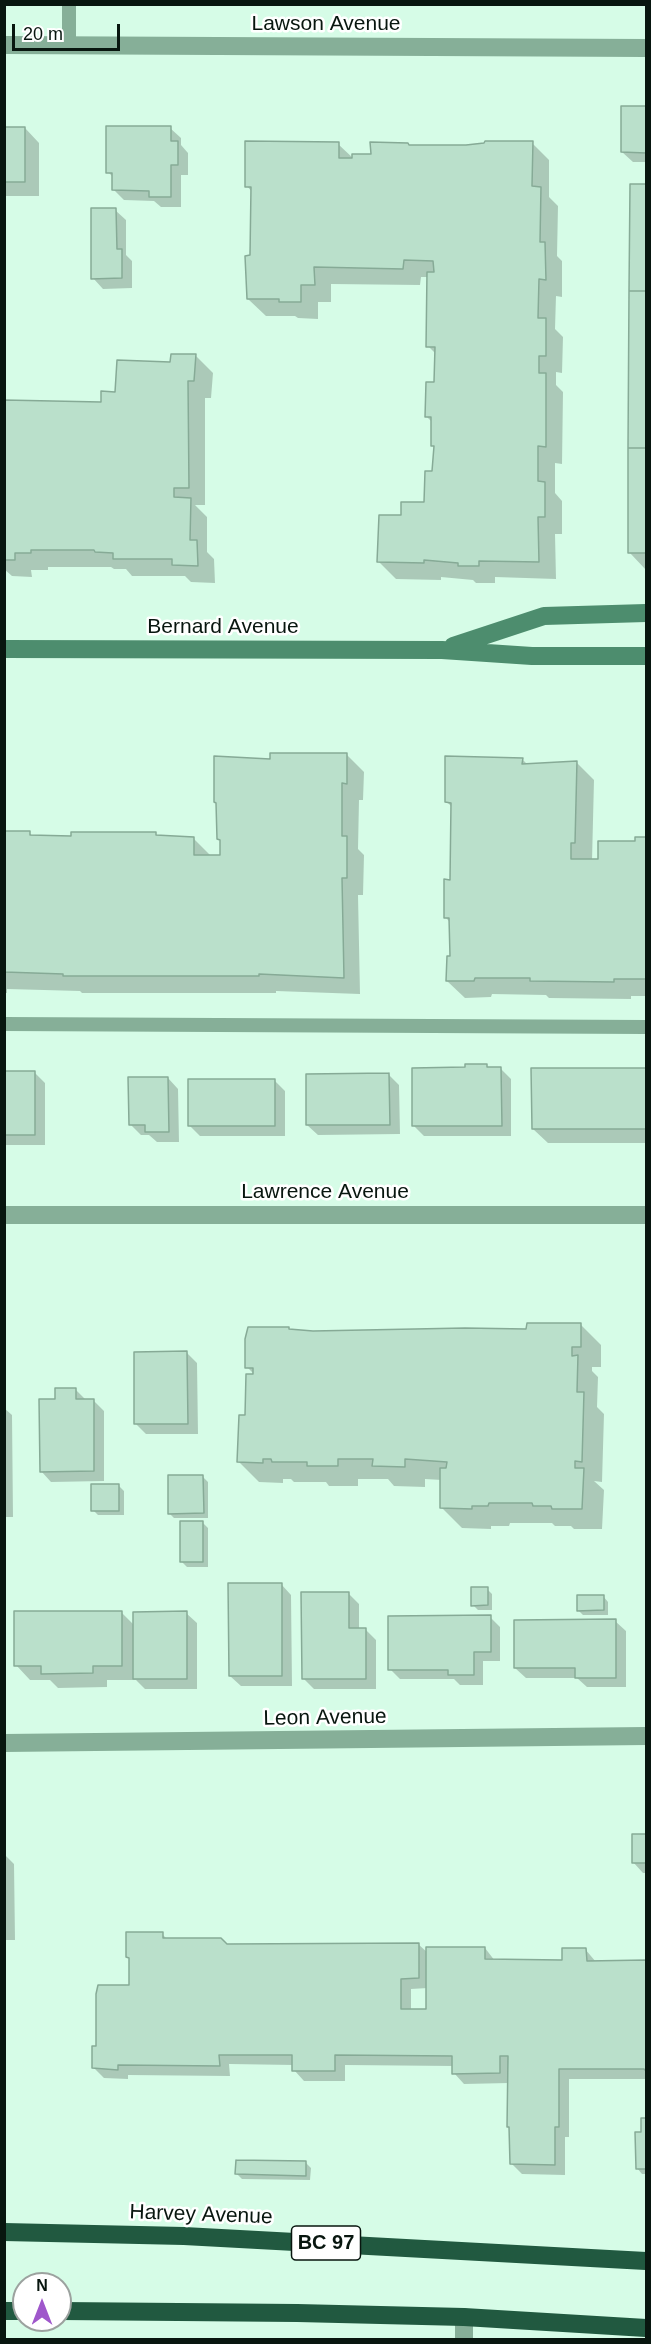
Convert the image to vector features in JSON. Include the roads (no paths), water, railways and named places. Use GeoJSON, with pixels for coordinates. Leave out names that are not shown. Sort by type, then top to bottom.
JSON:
{"type":"FeatureCollection","features":[{"type":"Feature","properties":{"kind":"highway","name":"Harvey Avenue"},"geometry":{"type":"LineString","coordinates":[[4,2232],[184,2236],[646,2260]]}},
{"type":"Feature","properties":{"kind":"highway"},"geometry":{"type":"LineString","coordinates":[[72,2311],[464,2317],[646,2328]]}},
{"type":"Feature","properties":{"kind":"street","name":"Lawson Avenue"},"geometry":{"type":"LineString","coordinates":[[4,45],[646,48]]}},
{"type":"Feature","properties":{"kind":"street","name":"Bernard Avenue"},"geometry":{"type":"LineString","coordinates":[[442,650],[544,616],[646,613]]}},
{"type":"Feature","properties":{"kind":"street","name":"Bernard Avenue"},"geometry":{"type":"LineString","coordinates":[[4,649],[442,650],[532,656],[646,657]]}},
{"type":"Feature","properties":{"kind":"street","name":"Lawrence Avenue"},"geometry":{"type":"LineString","coordinates":[[4,1215],[646,1215]]}},
{"type":"Feature","properties":{"kind":"street","name":"Leon Avenue"},"geometry":{"type":"LineString","coordinates":[[4,1743],[646,1736]]}},
{"type":"Feature","properties":{"kind":"street"},"geometry":{"type":"LineString","coordinates":[[464,2317],[464,2340]]}},
{"type":"Feature","properties":{"kind":"lane"},"geometry":{"type":"LineString","coordinates":[[69,4],[69,46]]}},
{"type":"Feature","properties":{"kind":"lane"},"geometry":{"type":"LineString","coordinates":[[4,1024],[646,1027]]}}]}
